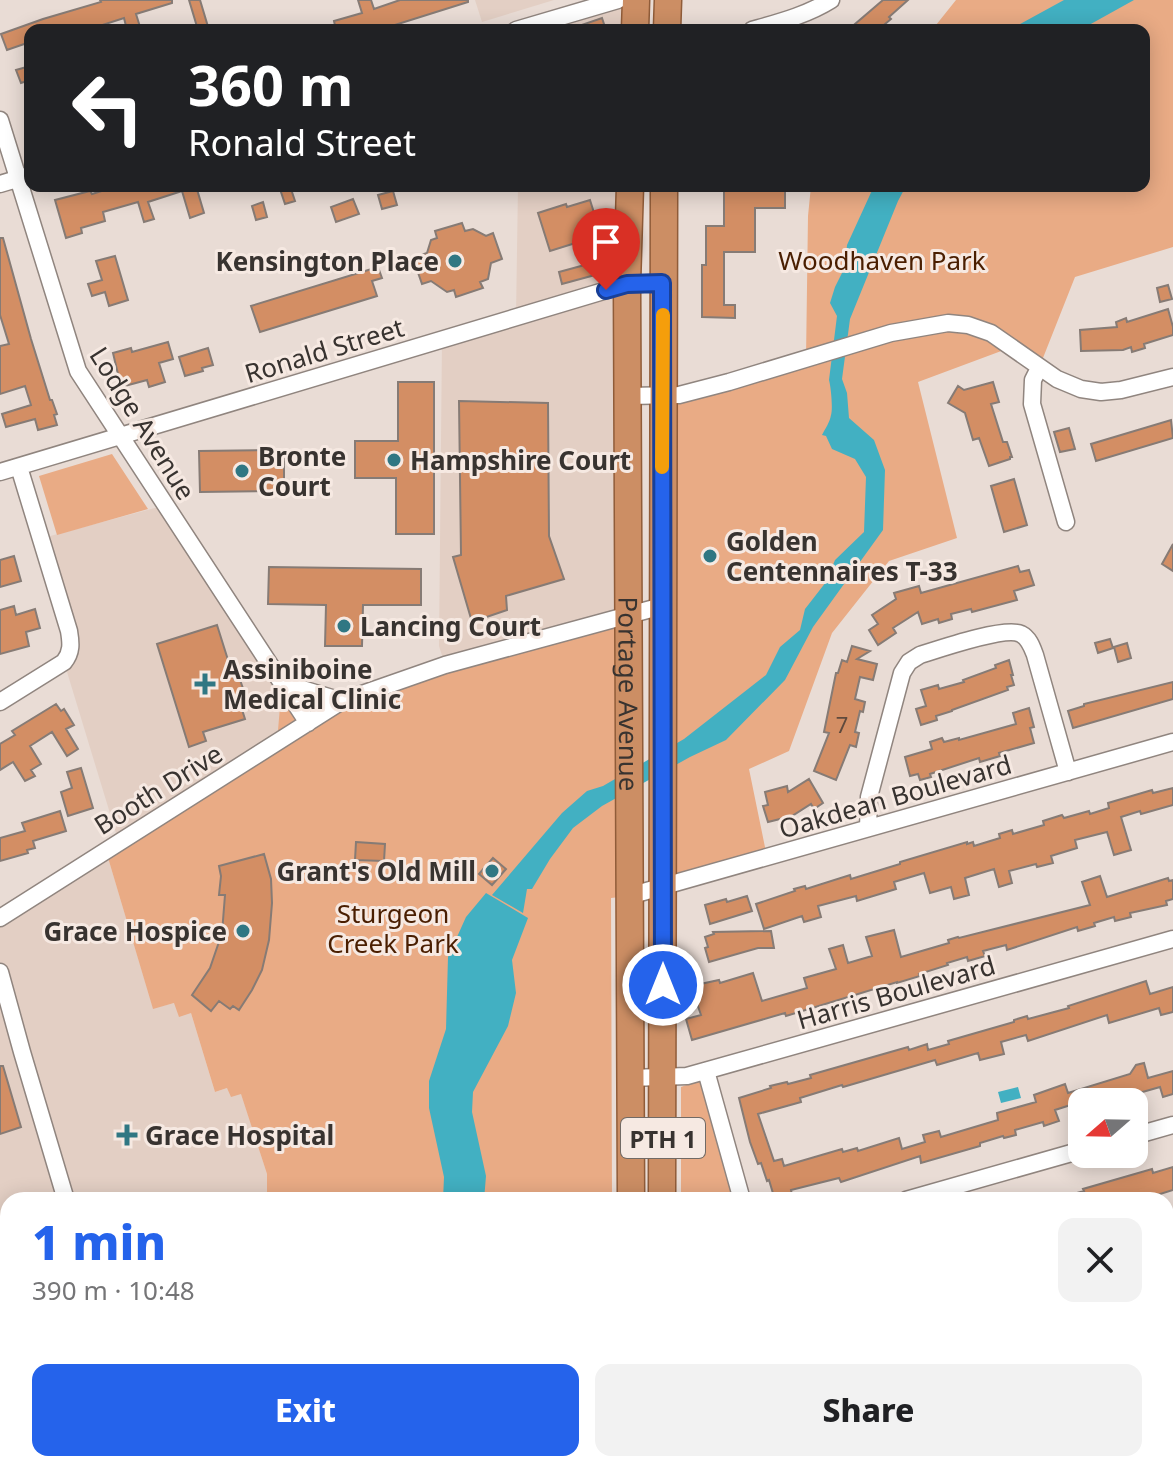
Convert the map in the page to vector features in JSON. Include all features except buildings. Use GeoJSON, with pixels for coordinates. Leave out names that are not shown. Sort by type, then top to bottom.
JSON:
{"type":"FeatureCollection","features":[{"type":"Feature","properties":{"kind":"highway"},"geometry":{"type":"LineString","coordinates":[[635,24],[636,0]]}},
{"type":"Feature","properties":{"kind":"highway"},"geometry":{"type":"LineString","coordinates":[[667,24],[668,0]]}},
{"type":"Feature","properties":{"kind":"highway","name":"Portage Avenue"},"geometry":{"type":"LineString","coordinates":[[630,192],[627,284],[631,1192]]}},
{"type":"Feature","properties":{"kind":"highway","name":"Portage Avenue"},"geometry":{"type":"LineString","coordinates":[[662,1192],[664,192]]}},
{"type":"Feature","properties":{"kind":"street"},"geometry":{"type":"LineString","coordinates":[[536,24],[618,0]]}},
{"type":"Feature","properties":{"kind":"street"},"geometry":{"type":"LineString","coordinates":[[772,24],[799,16],[831,0]]}},
{"type":"Feature","properties":{"kind":"street","name":"Lodge Avenue"},"geometry":{"type":"LineString","coordinates":[[0,120],[24,177]]}},
{"type":"Feature","properties":{"kind":"street"},"geometry":{"type":"LineString","coordinates":[[0,184],[24,177]]}},
{"type":"Feature","properties":{"kind":"street","name":"Lodge Avenue"},"geometry":{"type":"LineString","coordinates":[[28,192],[78,371],[308,723]]}},
{"type":"Feature","properties":{"kind":"street","name":"Ronald Street"},"geometry":{"type":"LineString","coordinates":[[0,472],[627,284],[662,283]]}},
{"type":"Feature","properties":{"kind":"street"},"geometry":{"type":"LineString","coordinates":[[628,396],[679,395],[891,333],[957,323],[991,333],[1039,368],[1071,386],[1112,392],[1173,377]]}},
{"type":"Feature","properties":{"kind":"street"},"geometry":{"type":"LineString","coordinates":[[1039,368],[1033,380],[1032,404],[1066,522]]}},
{"type":"Feature","properties":{"kind":"street"},"geometry":{"type":"LineString","coordinates":[[0,702],[64,662],[70,655],[71,643],[19,467]]}},
{"type":"Feature","properties":{"kind":"street","name":"Booth Drive"},"geometry":{"type":"LineString","coordinates":[[0,918],[342,701],[445,665],[662,606]]}},
{"type":"Feature","properties":{"kind":"street"},"geometry":{"type":"LineString","coordinates":[[868,828],[869,797],[902,673],[909,662],[920,655],[1002,632],[1016,632],[1026,637],[1035,655],[1068,772]]}},
{"type":"Feature","properties":{"kind":"street"},"geometry":{"type":"LineString","coordinates":[[282,683],[342,701]]}},
{"type":"Feature","properties":{"kind":"street","name":"Oakdean Boulevard"},"geometry":{"type":"LineString","coordinates":[[629,896],[1173,742]]}},
{"type":"Feature","properties":{"kind":"street","name":"Harris Boulevard"},"geometry":{"type":"LineString","coordinates":[[631,1078],[687,1076],[1173,939]]}},
{"type":"Feature","properties":{"kind":"street"},"geometry":{"type":"LineString","coordinates":[[0,972],[64,1192]]}},
{"type":"Feature","properties":{"kind":"street"},"geometry":{"type":"LineString","coordinates":[[706,1071],[740,1192]]}},
{"type":"Feature","properties":{"kind":"street"},"geometry":{"type":"LineString","coordinates":[[1148,1132],[1173,1125]]}},
{"type":"Feature","properties":{"kind":"street"},"geometry":{"type":"LineString","coordinates":[[934,1192],[1068,1154]]}},
{"type":"Feature","properties":{"kind":"shaded area"},"geometry":{"type":"Polygon","coordinates":[[[475,0],[554,0],[482,22],[475,0]]]}},
{"type":"Feature","properties":{"kind":"shaded area"},"geometry":{"type":"Polygon","coordinates":[[[636,0],[635,24],[544,24],[636,0]]]}},
{"type":"Feature","properties":{"kind":"shaded area"},"geometry":{"type":"Polygon","coordinates":[[[518,192],[630,192],[629,614],[445,665],[439,646],[442,339],[516,317],[518,192]]]}},
{"type":"Feature","properties":{"kind":"shaded area"},"geometry":{"type":"Polygon","coordinates":[[[166,505],[282,683],[278,742],[119,843],[64,662],[67,642],[39,539],[166,505]]]}},
{"type":"Feature","properties":{"kind":"shaded area","name":"Grace Hospital"},"geometry":{"type":"Polygon","coordinates":[[[106,851],[153,1008],[175,1003],[191,1013],[215,1092],[227,1088],[241,1093],[267,1174],[267,1192],[0,1192],[0,918],[106,851]]]}},
{"type":"Feature","properties":{"kind":"green space","name":"Woodhaven Park"},"geometry":{"type":"Polygon","coordinates":[[[956,0],[1173,0],[1173,247],[1075,277],[1039,368],[1012,347],[918,382],[957,538],[889,561],[832,633],[789,751],[749,769],[767,857],[663,886],[663,395],[806,359],[810,192],[1150,192],[1150,24],[937,24],[956,0]]]}},
{"type":"Feature","properties":{"kind":"green space"},"geometry":{"type":"Polygon","coordinates":[[[112,454],[148,509],[57,535],[39,476],[112,454]]]}},
{"type":"Feature","properties":{"kind":"green space","name":"Sturgeon Creek Park"},"geometry":{"type":"Polygon","coordinates":[[[629,614],[629,896],[611,898],[612,1192],[267,1192],[267,1174],[241,1094],[231,1097],[227,1088],[215,1092],[191,1013],[179,1017],[174,1003],[153,1009],[106,851],[277,742],[282,683],[343,701],[629,614]]]}},
{"type":"Feature","properties":{"kind":"green space"},"geometry":{"type":"Polygon","coordinates":[[[701,1082],[734,1192],[681,1192],[681,1087],[701,1082]]]}},
{"type":"Feature","properties":{"kind":"water"},"geometry":{"type":"Polygon","coordinates":[[[1064,0],[1134,0],[1091,24],[1020,24],[1064,0]]]}},
{"type":"Feature","properties":{"kind":"water"},"geometry":{"type":"Polygon","coordinates":[[[871,192],[903,192],[850,319],[842,379],[847,393],[849,418],[874,440],[885,470],[883,530],[813,627],[785,680],[726,740],[602,806],[573,828],[532,889],[527,889],[523,913],[492,895],[562,813],[587,791],[603,786],[684,739],[766,675],[780,647],[800,630],[805,609],[826,582],[835,560],[864,532],[866,477],[855,459],[832,449],[826,436],[822,435],[832,412],[829,380],[837,316],[830,303],[845,267],[847,245],[871,192]]]}},
{"type":"Feature","properties":{"kind":"water"},"geometry":{"type":"Polygon","coordinates":[[[486,893],[528,918],[512,960],[516,993],[508,1026],[473,1092],[472,1112],[486,1176],[485,1192],[443,1192],[444,1177],[429,1108],[429,1081],[446,1029],[448,957],[466,917],[486,893]]]}},
{"type":"Feature","properties":{"kind":"water"},"geometry":{"type":"Polygon","coordinates":[[[1018,1087],[1021,1098],[1001,1103],[998,1092],[1018,1087]]]}},
{"type":"Feature","properties":{"kind":"slow traffic"},"geometry":{"type":"LineString","coordinates":[[662,467],[663,315]]}},
{"type":"Feature","properties":{"kind":"place","name":"Kensington Place"},"geometry":{"type":"Point","coordinates":[455,261]}},
{"type":"Feature","properties":{"kind":"place","name":"Hampshire Court"},"geometry":{"type":"Point","coordinates":[394,460]}},
{"type":"Feature","properties":{"kind":"place","name":"Bronte Court"},"geometry":{"type":"Point","coordinates":[242,471]}},
{"type":"Feature","properties":{"kind":"place","name":"Golden Centennaires T-33"},"geometry":{"type":"Point","coordinates":[710,556]}},
{"type":"Feature","properties":{"kind":"place","name":"Lancing Court"},"geometry":{"type":"Point","coordinates":[344,626]}},
{"type":"Feature","properties":{"kind":"place","name":"Assiniboine Medical Clinic"},"geometry":{"type":"Point","coordinates":[205,684]}},
{"type":"Feature","properties":{"kind":"place","name":"Grant's Old Mill"},"geometry":{"type":"Point","coordinates":[492,871]}},
{"type":"Feature","properties":{"kind":"place","name":"Grace Hospice"},"geometry":{"type":"Point","coordinates":[243,931]}},
{"type":"Feature","properties":{"kind":"place","name":"Grace Hospital"},"geometry":{"type":"Point","coordinates":[127,1135]}},
{"type":"Feature","properties":{"kind":"route"},"geometry":{"type":"LineString","coordinates":[[606,290],[627,284],[662,283],[663,985]]}}]}
